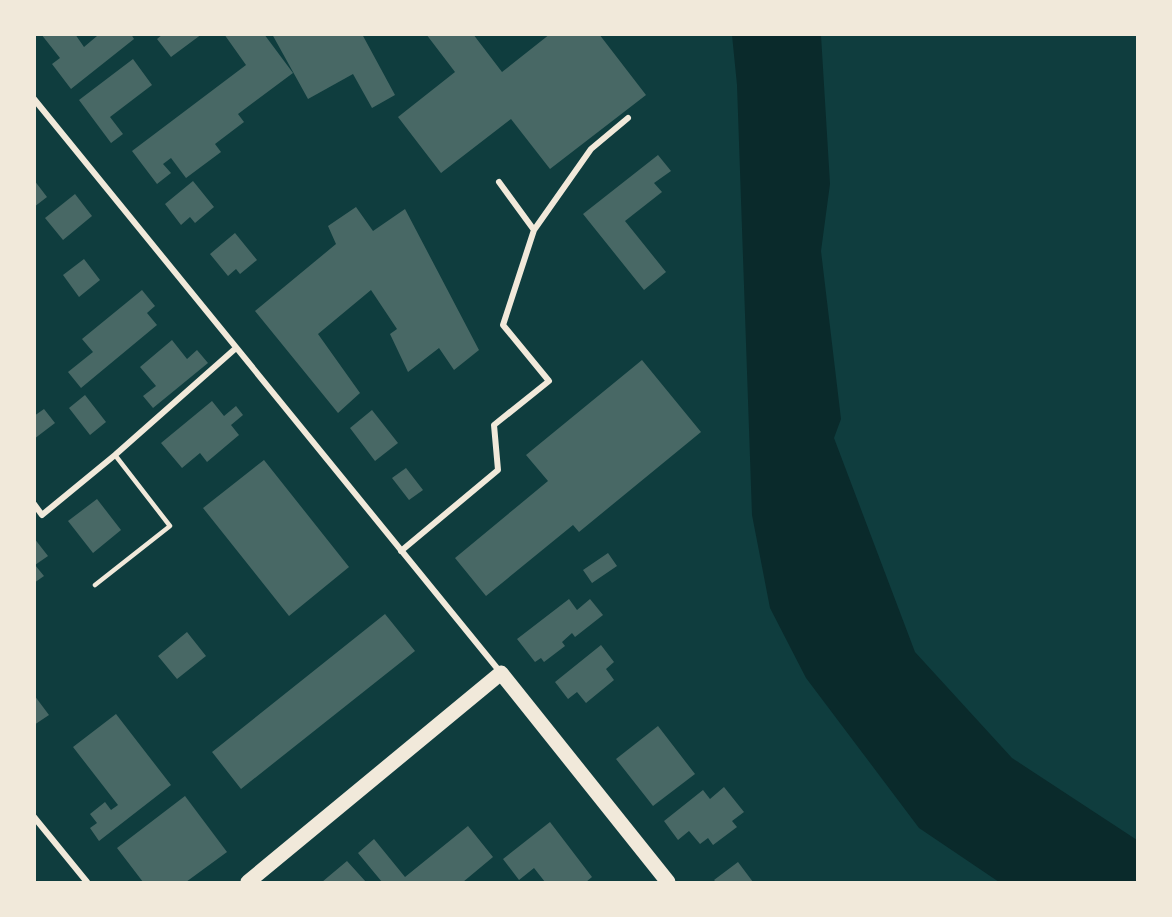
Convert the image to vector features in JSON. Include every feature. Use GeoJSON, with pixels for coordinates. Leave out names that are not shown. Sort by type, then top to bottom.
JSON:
{"type":"FeatureCollection","features":[{"type":"Feature","properties":{"kind":"main road"},"geometry":{"type":"LineString","coordinates":[[248,882],[501,674],[668,882]]}},
{"type":"Feature","properties":{"kind":"street"},"geometry":{"type":"LineString","coordinates":[[34,99],[501,674]]}},
{"type":"Feature","properties":{"kind":"street"},"geometry":{"type":"LineString","coordinates":[[401,551],[498,470],[494,425],[549,381],[503,325],[534,230],[591,148],[628,118]]}},
{"type":"Feature","properties":{"kind":"street"},"geometry":{"type":"LineString","coordinates":[[499,182],[534,230]]}},
{"type":"Feature","properties":{"kind":"street"},"geometry":{"type":"LineString","coordinates":[[34,504],[42,515],[236,348]]}},
{"type":"Feature","properties":{"kind":"street"},"geometry":{"type":"LineString","coordinates":[[34,817],[87,882]]}},
{"type":"Feature","properties":{"kind":"lane"},"geometry":{"type":"LineString","coordinates":[[94,585],[170,526],[114,455]]}},
{"type":"Feature","properties":{"kind":"water"},"geometry":{"type":"Polygon","coordinates":[[[732,35],[821,35],[830,184],[821,251],[841,419],[834,438],[915,652],[1012,758],[1137,840],[1137,882],[999,882],[919,828],[806,678],[770,608],[752,515],[737,85],[732,35]]]}},
{"type":"Feature","properties":{"kind":"building"},"geometry":{"type":"Polygon","coordinates":[[[41,34],[75,34],[84,47],[97,36],[96,34],[131,34],[134,39],[71,89],[52,64],[60,58],[41,34]]]}},
{"type":"Feature","properties":{"kind":"building"},"geometry":{"type":"Polygon","coordinates":[[[163,34],[202,34],[171,57],[157,39],[163,34]]]}},
{"type":"Feature","properties":{"kind":"building"},"geometry":{"type":"Polygon","coordinates":[[[224,34],[264,34],[293,73],[238,114],[244,122],[215,144],[221,152],[186,178],[171,158],[163,164],[171,173],[157,184],[132,151],[246,65],[224,34]]]}},
{"type":"Feature","properties":{"kind":"building"},"geometry":{"type":"Polygon","coordinates":[[[272,34],[362,34],[395,95],[372,108],[353,74],[308,99],[272,34]]]}},
{"type":"Feature","properties":{"kind":"building"},"geometry":{"type":"Polygon","coordinates":[[[426,34],[473,34],[502,72],[550,34],[599,34],[646,95],[550,169],[511,119],[441,173],[398,117],[455,72],[426,34]]]}},
{"type":"Feature","properties":{"kind":"building"},"geometry":{"type":"Polygon","coordinates":[[[133,59],[152,85],[110,117],[123,134],[111,143],[79,100],[133,59]]]}},
{"type":"Feature","properties":{"kind":"building"},"geometry":{"type":"Polygon","coordinates":[[[658,155],[671,171],[654,183],[662,192],[625,221],[666,272],[644,290],[583,214],[658,155]]]}},
{"type":"Feature","properties":{"kind":"building"},"geometry":{"type":"Polygon","coordinates":[[[34,180],[47,197],[34,207],[34,180]]]}},
{"type":"Feature","properties":{"kind":"building"},"geometry":{"type":"Polygon","coordinates":[[[193,181],[214,207],[195,223],[190,217],[181,225],[165,204],[193,181]]]}},
{"type":"Feature","properties":{"kind":"building"},"geometry":{"type":"Polygon","coordinates":[[[75,194],[92,216],[63,240],[45,218],[75,194]]]}},
{"type":"Feature","properties":{"kind":"building"},"geometry":{"type":"Polygon","coordinates":[[[356,207],[373,231],[405,209],[479,350],[454,370],[439,348],[408,372],[390,334],[397,329],[371,290],[318,334],[360,393],[338,413],[255,311],[336,244],[328,226],[356,207]]]}},
{"type":"Feature","properties":{"kind":"building"},"geometry":{"type":"Polygon","coordinates":[[[235,233],[257,260],[240,274],[236,269],[228,276],[210,254],[235,233]]]}},
{"type":"Feature","properties":{"kind":"building"},"geometry":{"type":"Polygon","coordinates":[[[84,259],[100,280],[79,297],[63,275],[84,259]]]}},
{"type":"Feature","properties":{"kind":"building"},"geometry":{"type":"Polygon","coordinates":[[[142,290],[155,306],[147,313],[157,325],[81,388],[68,372],[93,352],[82,339],[142,290]]]}},
{"type":"Feature","properties":{"kind":"building"},"geometry":{"type":"Polygon","coordinates":[[[172,340],[187,359],[197,350],[208,363],[153,408],[143,396],[156,386],[140,367],[172,340]]]}},
{"type":"Feature","properties":{"kind":"building"},"geometry":{"type":"Polygon","coordinates":[[[642,360],[701,432],[579,532],[573,525],[486,596],[455,558],[548,481],[526,455],[642,360]]]}},
{"type":"Feature","properties":{"kind":"building"},"geometry":{"type":"Polygon","coordinates":[[[85,395],[106,422],[90,435],[69,408],[85,395]]]}},
{"type":"Feature","properties":{"kind":"building"},"geometry":{"type":"Polygon","coordinates":[[[212,401],[224,416],[236,406],[243,415],[231,425],[239,435],[207,462],[200,453],[182,468],[161,443],[212,401]]]}},
{"type":"Feature","properties":{"kind":"building"},"geometry":{"type":"Polygon","coordinates":[[[44,409],[55,423],[34,439],[34,416],[44,409]]]}},
{"type":"Feature","properties":{"kind":"building"},"geometry":{"type":"Polygon","coordinates":[[[372,410],[398,443],[375,461],[350,428],[372,410]]]}},
{"type":"Feature","properties":{"kind":"building"},"geometry":{"type":"Polygon","coordinates":[[[264,460],[349,567],[289,616],[203,508],[264,460]]]}},
{"type":"Feature","properties":{"kind":"building"},"geometry":{"type":"Polygon","coordinates":[[[406,468],[423,490],[409,500],[392,478],[406,468]]]}},
{"type":"Feature","properties":{"kind":"building"},"geometry":{"type":"Polygon","coordinates":[[[97,499],[121,530],[93,553],[68,521],[97,499]]]}},
{"type":"Feature","properties":{"kind":"building"},"geometry":{"type":"Polygon","coordinates":[[[34,538],[48,556],[35,565],[44,576],[34,583],[34,538]]]}},
{"type":"Feature","properties":{"kind":"building"},"geometry":{"type":"Polygon","coordinates":[[[608,553],[617,566],[592,583],[583,570],[608,553]]]}},
{"type":"Feature","properties":{"kind":"building"},"geometry":{"type":"Polygon","coordinates":[[[569,599],[577,610],[590,599],[603,615],[575,637],[572,633],[562,642],[565,646],[544,662],[541,658],[535,662],[517,639],[569,599]]]}},
{"type":"Feature","properties":{"kind":"building"},"geometry":{"type":"Polygon","coordinates":[[[385,614],[415,651],[241,789],[212,752],[385,614]]]}},
{"type":"Feature","properties":{"kind":"building"},"geometry":{"type":"Polygon","coordinates":[[[187,632],[206,656],[177,679],[158,656],[187,632]]]}},
{"type":"Feature","properties":{"kind":"building"},"geometry":{"type":"Polygon","coordinates":[[[601,645],[614,662],[606,669],[614,680],[586,703],[577,692],[568,699],[555,682],[601,645]]]}},
{"type":"Feature","properties":{"kind":"building"},"geometry":{"type":"Polygon","coordinates":[[[34,695],[49,715],[34,725],[34,695]]]}},
{"type":"Feature","properties":{"kind":"building"},"geometry":{"type":"Polygon","coordinates":[[[116,714],[171,785],[99,841],[90,828],[97,823],[90,814],[105,802],[111,810],[118,805],[73,747],[116,714]]]}},
{"type":"Feature","properties":{"kind":"building"},"geometry":{"type":"Polygon","coordinates":[[[658,726],[695,774],[653,806],[616,759],[658,726]]]}},
{"type":"Feature","properties":{"kind":"building"},"geometry":{"type":"Polygon","coordinates":[[[724,787],[744,812],[732,821],[737,827],[713,845],[708,838],[700,844],[689,831],[678,840],[664,821],[703,790],[710,799],[724,787]]]}},
{"type":"Feature","properties":{"kind":"building"},"geometry":{"type":"Polygon","coordinates":[[[185,796],[227,852],[186,882],[143,882],[117,848],[185,796]]]}},
{"type":"Feature","properties":{"kind":"building"},"geometry":{"type":"Polygon","coordinates":[[[550,822],[592,877],[586,882],[545,882],[534,868],[519,880],[503,859],[550,822]]]}},
{"type":"Feature","properties":{"kind":"building"},"geometry":{"type":"Polygon","coordinates":[[[468,826],[493,857],[463,882],[382,882],[358,853],[374,839],[405,877],[468,826]]]}},
{"type":"Feature","properties":{"kind":"building"},"geometry":{"type":"Polygon","coordinates":[[[347,861],[366,882],[322,882],[347,861]]]}},
{"type":"Feature","properties":{"kind":"building"},"geometry":{"type":"Polygon","coordinates":[[[738,862],[753,882],[716,882],[714,880],[738,862]]]}}]}
